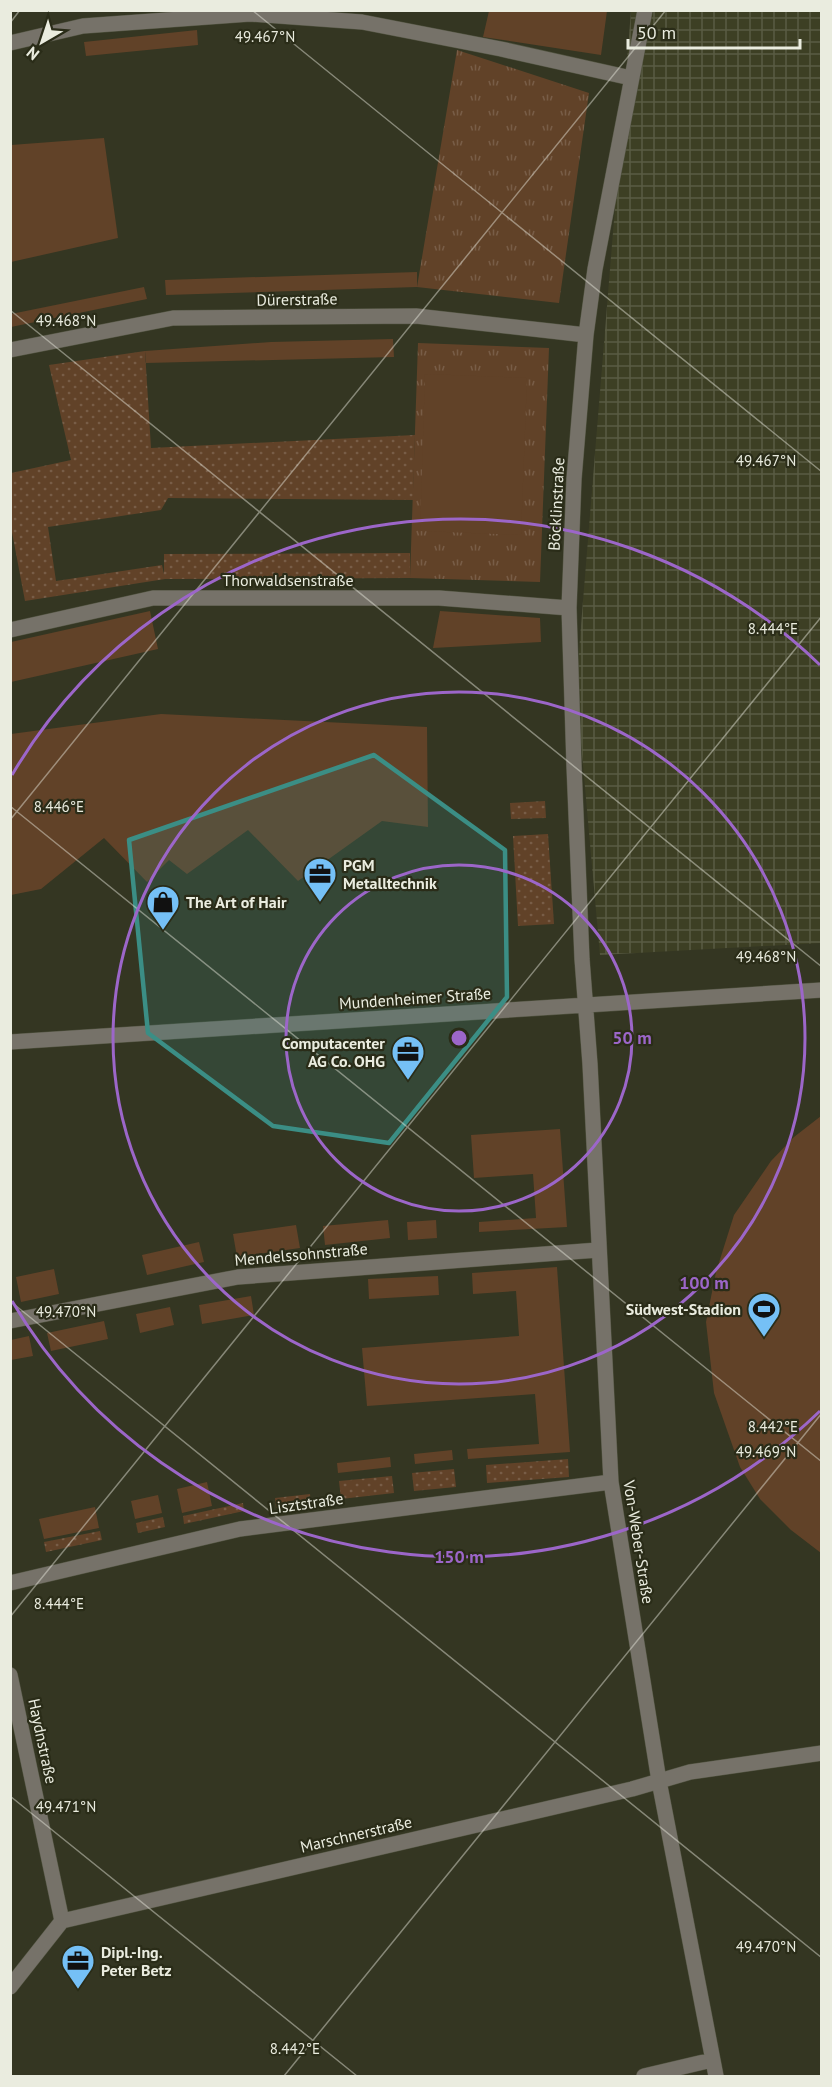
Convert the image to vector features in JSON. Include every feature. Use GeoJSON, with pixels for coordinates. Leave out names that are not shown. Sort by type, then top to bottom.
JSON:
{"type":"FeatureCollection","features":[{"type":"Feature","properties":{"kind":"street","name":"Böcklinstraße"},"geometry":{"type":"LineString","coordinates":[[585,1005],[574,766],[570,608],[574,479],[586,335],[596,269],[645,10]]}},
{"type":"Feature","properties":{"kind":"street"},"geometry":{"type":"LineString","coordinates":[[10,43],[83,26],[250,14],[362,22],[501,49],[631,78]]}},
{"type":"Feature","properties":{"kind":"street","name":"Dürerstraße"},"geometry":{"type":"LineString","coordinates":[[10,350],[173,318],[416,316],[586,335]]}},
{"type":"Feature","properties":{"kind":"street","name":"Thorwaldsenstraße"},"geometry":{"type":"LineString","coordinates":[[10,630],[153,598],[439,597],[570,608]]}},
{"type":"Feature","properties":{"kind":"street","name":"Mundenheimer Straße"},"geometry":{"type":"LineString","coordinates":[[10,1042],[822,990]]}},
{"type":"Feature","properties":{"kind":"street","name":"Von-Weber-Straße"},"geometry":{"type":"LineString","coordinates":[[585,1005],[611,1482],[659,1781],[716,2076]]}},
{"type":"Feature","properties":{"kind":"street","name":"Mendelssohnstraße"},"geometry":{"type":"LineString","coordinates":[[10,1321],[238,1276],[598,1250]]}},
{"type":"Feature","properties":{"kind":"street","name":"Lisztstraße"},"geometry":{"type":"LineString","coordinates":[[10,1583],[240,1529],[611,1482]]}},
{"type":"Feature","properties":{"kind":"street","name":"Haydnstraße"},"geometry":{"type":"LineString","coordinates":[[10,1675],[62,1921]]}},
{"type":"Feature","properties":{"kind":"street","name":"Marschnerstraße"},"geometry":{"type":"LineString","coordinates":[[62,1921],[632,1789],[690,1772],[822,1753]]}},
{"type":"Feature","properties":{"kind":"street"},"geometry":{"type":"LineString","coordinates":[[10,1987],[62,1921]]}},
{"type":"Feature","properties":{"kind":"street"},"geometry":{"type":"LineString","coordinates":[[644,2076],[712,2060]]}},
{"type":"Feature","properties":{"kind":"highlighted area"},"geometry":{"type":"Polygon","coordinates":[[[374,755],[505,850],[507,997],[389,1143],[273,1126],[148,1033],[129,840],[374,755]]]}},
{"type":"Feature","properties":{"kind":"shaded area"},"geometry":{"type":"Polygon","coordinates":[[[631,11],[821,11],[821,943],[600,955],[576,687],[631,11]]]}},
{"type":"Feature","properties":{"kind":"green space"},"geometry":{"type":"Polygon","coordinates":[[[489,11],[607,11],[601,55],[483,37],[489,11]]]}},
{"type":"Feature","properties":{"kind":"green space"},"geometry":{"type":"Polygon","coordinates":[[[197,30],[198,45],[86,56],[84,42],[197,30]]]}},
{"type":"Feature","properties":{"kind":"green space"},"geometry":{"type":"Polygon","coordinates":[[[457,50],[589,93],[559,303],[417,287],[457,50]]]}},
{"type":"Feature","properties":{"kind":"green space"},"geometry":{"type":"Polygon","coordinates":[[[104,138],[118,238],[11,262],[11,145],[104,138]]]}},
{"type":"Feature","properties":{"kind":"green space"},"geometry":{"type":"Polygon","coordinates":[[[417,272],[417,287],[166,295],[165,280],[417,272]]]}},
{"type":"Feature","properties":{"kind":"green space"},"geometry":{"type":"Polygon","coordinates":[[[144,287],[147,299],[11,327],[11,314],[144,287]]]}},
{"type":"Feature","properties":{"kind":"green space"},"geometry":{"type":"Polygon","coordinates":[[[393,339],[394,357],[146,363],[145,351],[271,342],[393,339]]]}},
{"type":"Feature","properties":{"kind":"green space"},"geometry":{"type":"Polygon","coordinates":[[[418,343],[549,348],[540,582],[410,578],[418,343]]]}},
{"type":"Feature","properties":{"kind":"green space"},"geometry":{"type":"Polygon","coordinates":[[[145,351],[151,448],[415,435],[413,500],[168,498],[161,510],[48,527],[56,581],[162,565],[164,574],[164,554],[410,553],[410,578],[165,579],[25,601],[11,527],[11,473],[71,460],[49,365],[145,351]]]}},
{"type":"Feature","properties":{"kind":"green space"},"geometry":{"type":"Polygon","coordinates":[[[425,374],[527,378],[521,535],[420,531],[425,374]]]}},
{"type":"Feature","properties":{"kind":"green space"},"geometry":{"type":"Polygon","coordinates":[[[150,611],[158,649],[11,682],[11,642],[150,611]]]}},
{"type":"Feature","properties":{"kind":"green space"},"geometry":{"type":"Polygon","coordinates":[[[440,611],[540,618],[541,642],[433,648],[440,611]]]}},
{"type":"Feature","properties":{"kind":"green space"},"geometry":{"type":"Polygon","coordinates":[[[161,714],[427,727],[428,827],[382,821],[298,881],[248,830],[187,874],[169,860],[147,882],[104,838],[41,889],[11,895],[11,734],[161,714]]]}},
{"type":"Feature","properties":{"kind":"green space"},"geometry":{"type":"Polygon","coordinates":[[[545,801],[546,818],[511,819],[510,803],[545,801]]]}},
{"type":"Feature","properties":{"kind":"green space"},"geometry":{"type":"Polygon","coordinates":[[[548,834],[554,924],[518,926],[513,836],[548,834]]]}},
{"type":"Feature","properties":{"kind":"green space","name":"Südwest-Stadion"},"geometry":{"type":"Polygon","coordinates":[[[821,1116],[821,1553],[791,1530],[760,1499],[740,1467],[714,1393],[706,1322],[716,1272],[734,1215],[771,1161],[794,1137],[821,1116]]]}},
{"type":"Feature","properties":{"kind":"green space"},"geometry":{"type":"Polygon","coordinates":[[[560,1129],[567,1227],[479,1232],[479,1222],[536,1218],[533,1174],[474,1178],[471,1135],[560,1129]]]}},
{"type":"Feature","properties":{"kind":"green space"},"geometry":{"type":"Polygon","coordinates":[[[388,1220],[390,1238],[325,1245],[323,1226],[388,1220]]]}},
{"type":"Feature","properties":{"kind":"green space"},"geometry":{"type":"Polygon","coordinates":[[[436,1220],[437,1238],[408,1240],[407,1222],[436,1220]]]}},
{"type":"Feature","properties":{"kind":"green space"},"geometry":{"type":"Polygon","coordinates":[[[296,1225],[300,1248],[237,1257],[233,1234],[296,1225]]]}},
{"type":"Feature","properties":{"kind":"green space"},"geometry":{"type":"Polygon","coordinates":[[[199,1242],[204,1262],[147,1275],[142,1255],[199,1242]]]}},
{"type":"Feature","properties":{"kind":"green space"},"geometry":{"type":"Polygon","coordinates":[[[557,1267],[570,1452],[468,1459],[467,1449],[539,1444],[535,1394],[367,1406],[362,1348],[519,1336],[516,1291],[473,1294],[472,1273],[557,1267]]]}},
{"type":"Feature","properties":{"kind":"green space"},"geometry":{"type":"Polygon","coordinates":[[[54,1269],[59,1294],[21,1302],[16,1277],[54,1269]]]}},
{"type":"Feature","properties":{"kind":"green space"},"geometry":{"type":"Polygon","coordinates":[[[438,1276],[439,1295],[369,1299],[368,1279],[438,1276]]]}},
{"type":"Feature","properties":{"kind":"green space"},"geometry":{"type":"Polygon","coordinates":[[[251,1296],[254,1315],[202,1324],[199,1305],[251,1296]]]}},
{"type":"Feature","properties":{"kind":"green space"},"geometry":{"type":"Polygon","coordinates":[[[170,1307],[174,1325],[140,1333],[136,1314],[170,1307]]]}},
{"type":"Feature","properties":{"kind":"green space"},"geometry":{"type":"Polygon","coordinates":[[[104,1321],[108,1339],[51,1351],[47,1333],[104,1321]]]}},
{"type":"Feature","properties":{"kind":"green space"},"geometry":{"type":"Polygon","coordinates":[[[29,1336],[33,1356],[11,1360],[11,1340],[29,1336]]]}},
{"type":"Feature","properties":{"kind":"green space"},"geometry":{"type":"Polygon","coordinates":[[[452,1450],[453,1460],[415,1464],[414,1454],[452,1450]]]}},
{"type":"Feature","properties":{"kind":"green space"},"geometry":{"type":"Polygon","coordinates":[[[390,1457],[391,1467],[338,1473],[337,1463],[390,1457]]]}},
{"type":"Feature","properties":{"kind":"green space"},"geometry":{"type":"Polygon","coordinates":[[[568,1459],[569,1477],[487,1483],[486,1465],[568,1459]]]}},
{"type":"Feature","properties":{"kind":"green space"},"geometry":{"type":"Polygon","coordinates":[[[454,1469],[456,1487],[414,1491],[412,1473],[454,1469]]]}},
{"type":"Feature","properties":{"kind":"green space"},"geometry":{"type":"Polygon","coordinates":[[[392,1476],[394,1493],[341,1499],[339,1481],[392,1476]]]}},
{"type":"Feature","properties":{"kind":"green space"},"geometry":{"type":"Polygon","coordinates":[[[207,1482],[212,1506],[182,1513],[177,1489],[207,1482]]]}},
{"type":"Feature","properties":{"kind":"green space"},"geometry":{"type":"Polygon","coordinates":[[[310,1494],[311,1503],[276,1508],[275,1498],[310,1494]]]}},
{"type":"Feature","properties":{"kind":"green space"},"geometry":{"type":"Polygon","coordinates":[[[158,1495],[162,1513],[135,1519],[131,1501],[158,1495]]]}},
{"type":"Feature","properties":{"kind":"green space"},"geometry":{"type":"Polygon","coordinates":[[[243,1503],[244,1511],[184,1524],[183,1516],[243,1503]]]}},
{"type":"Feature","properties":{"kind":"green space"},"geometry":{"type":"Polygon","coordinates":[[[95,1507],[99,1528],[44,1539],[39,1519],[95,1507]]]}},
{"type":"Feature","properties":{"kind":"green space"},"geometry":{"type":"Polygon","coordinates":[[[163,1517],[165,1527],[138,1533],[136,1523],[163,1517]]]}},
{"type":"Feature","properties":{"kind":"green space"},"geometry":{"type":"Polygon","coordinates":[[[100,1531],[102,1540],[46,1552],[44,1542],[100,1531]]]}},
{"type":"Feature","properties":{"kind":"place","name":"PGM Metalltechnik"},"geometry":{"type":"Point","coordinates":[320,903]}},
{"type":"Feature","properties":{"kind":"place","name":"The Art of Hair"},"geometry":{"type":"Point","coordinates":[163,931]}},
{"type":"Feature","properties":{"kind":"place","name":"Computacenter AG Co. OHG"},"geometry":{"type":"Point","coordinates":[408,1081]}},
{"type":"Feature","properties":{"kind":"place","name":"Südwest-Stadion"},"geometry":{"type":"Point","coordinates":[764,1338]}},
{"type":"Feature","properties":{"kind":"place","name":"Dipl.-Ing. Peter Betz"},"geometry":{"type":"Point","coordinates":[78,1990]}}]}
